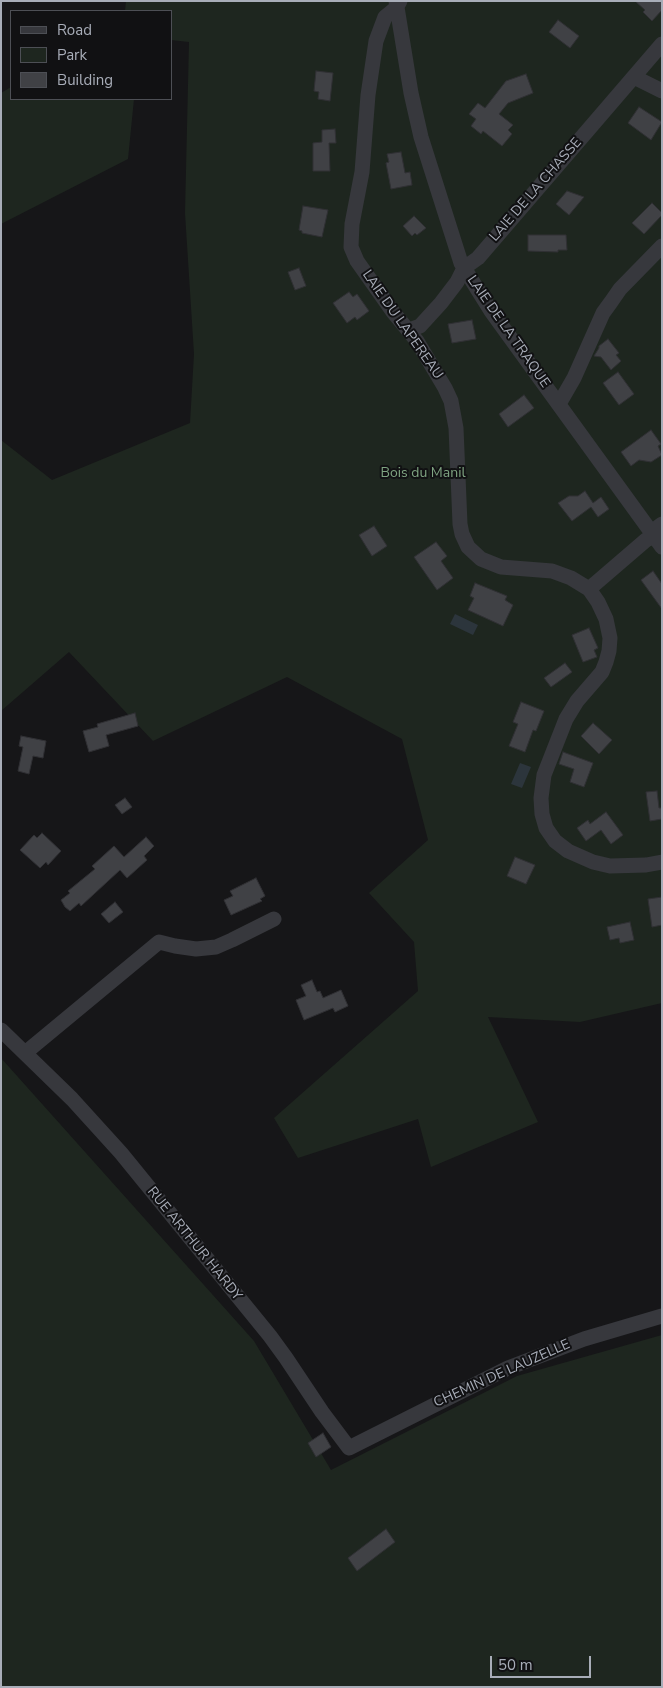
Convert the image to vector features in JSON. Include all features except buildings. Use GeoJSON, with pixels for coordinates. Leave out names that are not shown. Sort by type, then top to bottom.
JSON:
{"type":"FeatureCollection","features":[{"type":"Feature","properties":{"kind":"street","name":"LAIE DE LA TRAQUE"},"geometry":{"type":"LineString","coordinates":[[398,4],[411,93],[421,137],[455,246],[464,268],[491,311],[659,536]]}},
{"type":"Feature","properties":{"kind":"street","name":"LAIE DU LAPEREAU"},"geometry":{"type":"LineString","coordinates":[[398,4],[385,17],[376,41],[368,95],[362,172],[352,224],[351,247],[362,268],[393,312],[409,330],[434,368],[451,401],[456,428],[460,524],[468,547],[481,559],[492,564],[552,571],[571,578],[589,590],[598,602],[606,619],[609,628],[609,651],[602,672],[577,701],[566,719],[551,753],[544,775],[541,798],[542,814],[546,828],[555,841],[568,851],[592,862],[610,866],[646,865],[662,862]]}},
{"type":"Feature","properties":{"kind":"street","name":"LAIE DE LA CHASSE"},"geometry":{"type":"LineString","coordinates":[[409,330],[420,326],[441,303],[457,282],[464,268],[478,258],[662,44]]}},
{"type":"Feature","properties":{"kind":"street"},"geometry":{"type":"LineString","coordinates":[[634,77],[662,92]]}},
{"type":"Feature","properties":{"kind":"street"},"geometry":{"type":"LineString","coordinates":[[559,404],[574,378],[603,313],[620,289],[662,246]]}},
{"type":"Feature","properties":{"kind":"street"},"geometry":{"type":"LineString","coordinates":[[589,590],[646,540],[659,536]]}},
{"type":"Feature","properties":{"kind":"street"},"geometry":{"type":"LineString","coordinates":[[25,1054],[159,942],[196,949],[216,947],[274,919]]}},
{"type":"Feature","properties":{"kind":"street","name":"RUE ARTHUR HARDY"},"geometry":{"type":"LineString","coordinates":[[1,1030],[72,1099],[121,1153],[270,1336],[349,1448]]}},
{"type":"Feature","properties":{"kind":"street","name":"CHEMIN DE LAUZELLE"},"geometry":{"type":"LineString","coordinates":[[349,1448],[508,1368],[584,1339],[662,1316]]}},
{"type":"Feature","properties":{"kind":"green space","name":"Bois du Manil"},"geometry":{"type":"Polygon","coordinates":[[[126,1],[662,1],[662,1003],[580,1022],[488,1017],[538,1122],[431,1167],[418,1119],[298,1158],[274,1118],[418,991],[414,942],[369,893],[428,840],[402,739],[287,677],[153,741],[69,652],[1,711],[1,440],[52,480],[190,423],[194,354],[185,213],[189,42],[172,40],[172,10],[125,10],[126,1]]]}},
{"type":"Feature","properties":{"kind":"green space"},"geometry":{"type":"Polygon","coordinates":[[[10,88],[10,100],[134,100],[128,159],[1,224],[1,93],[10,88]]]}},
{"type":"Feature","properties":{"kind":"green space"},"geometry":{"type":"Polygon","coordinates":[[[1,1058],[254,1341],[331,1470],[517,1376],[662,1335],[662,1687],[1,1687],[1,1058]]]}},
{"type":"Feature","properties":{"kind":"shaded area"},"geometry":{"type":"Polygon","coordinates":[[[455,614],[478,625],[473,635],[450,624],[455,614]]]}},
{"type":"Feature","properties":{"kind":"shaded area"},"geometry":{"type":"Polygon","coordinates":[[[520,763],[531,767],[522,788],[511,784],[520,763]]]}}]}
